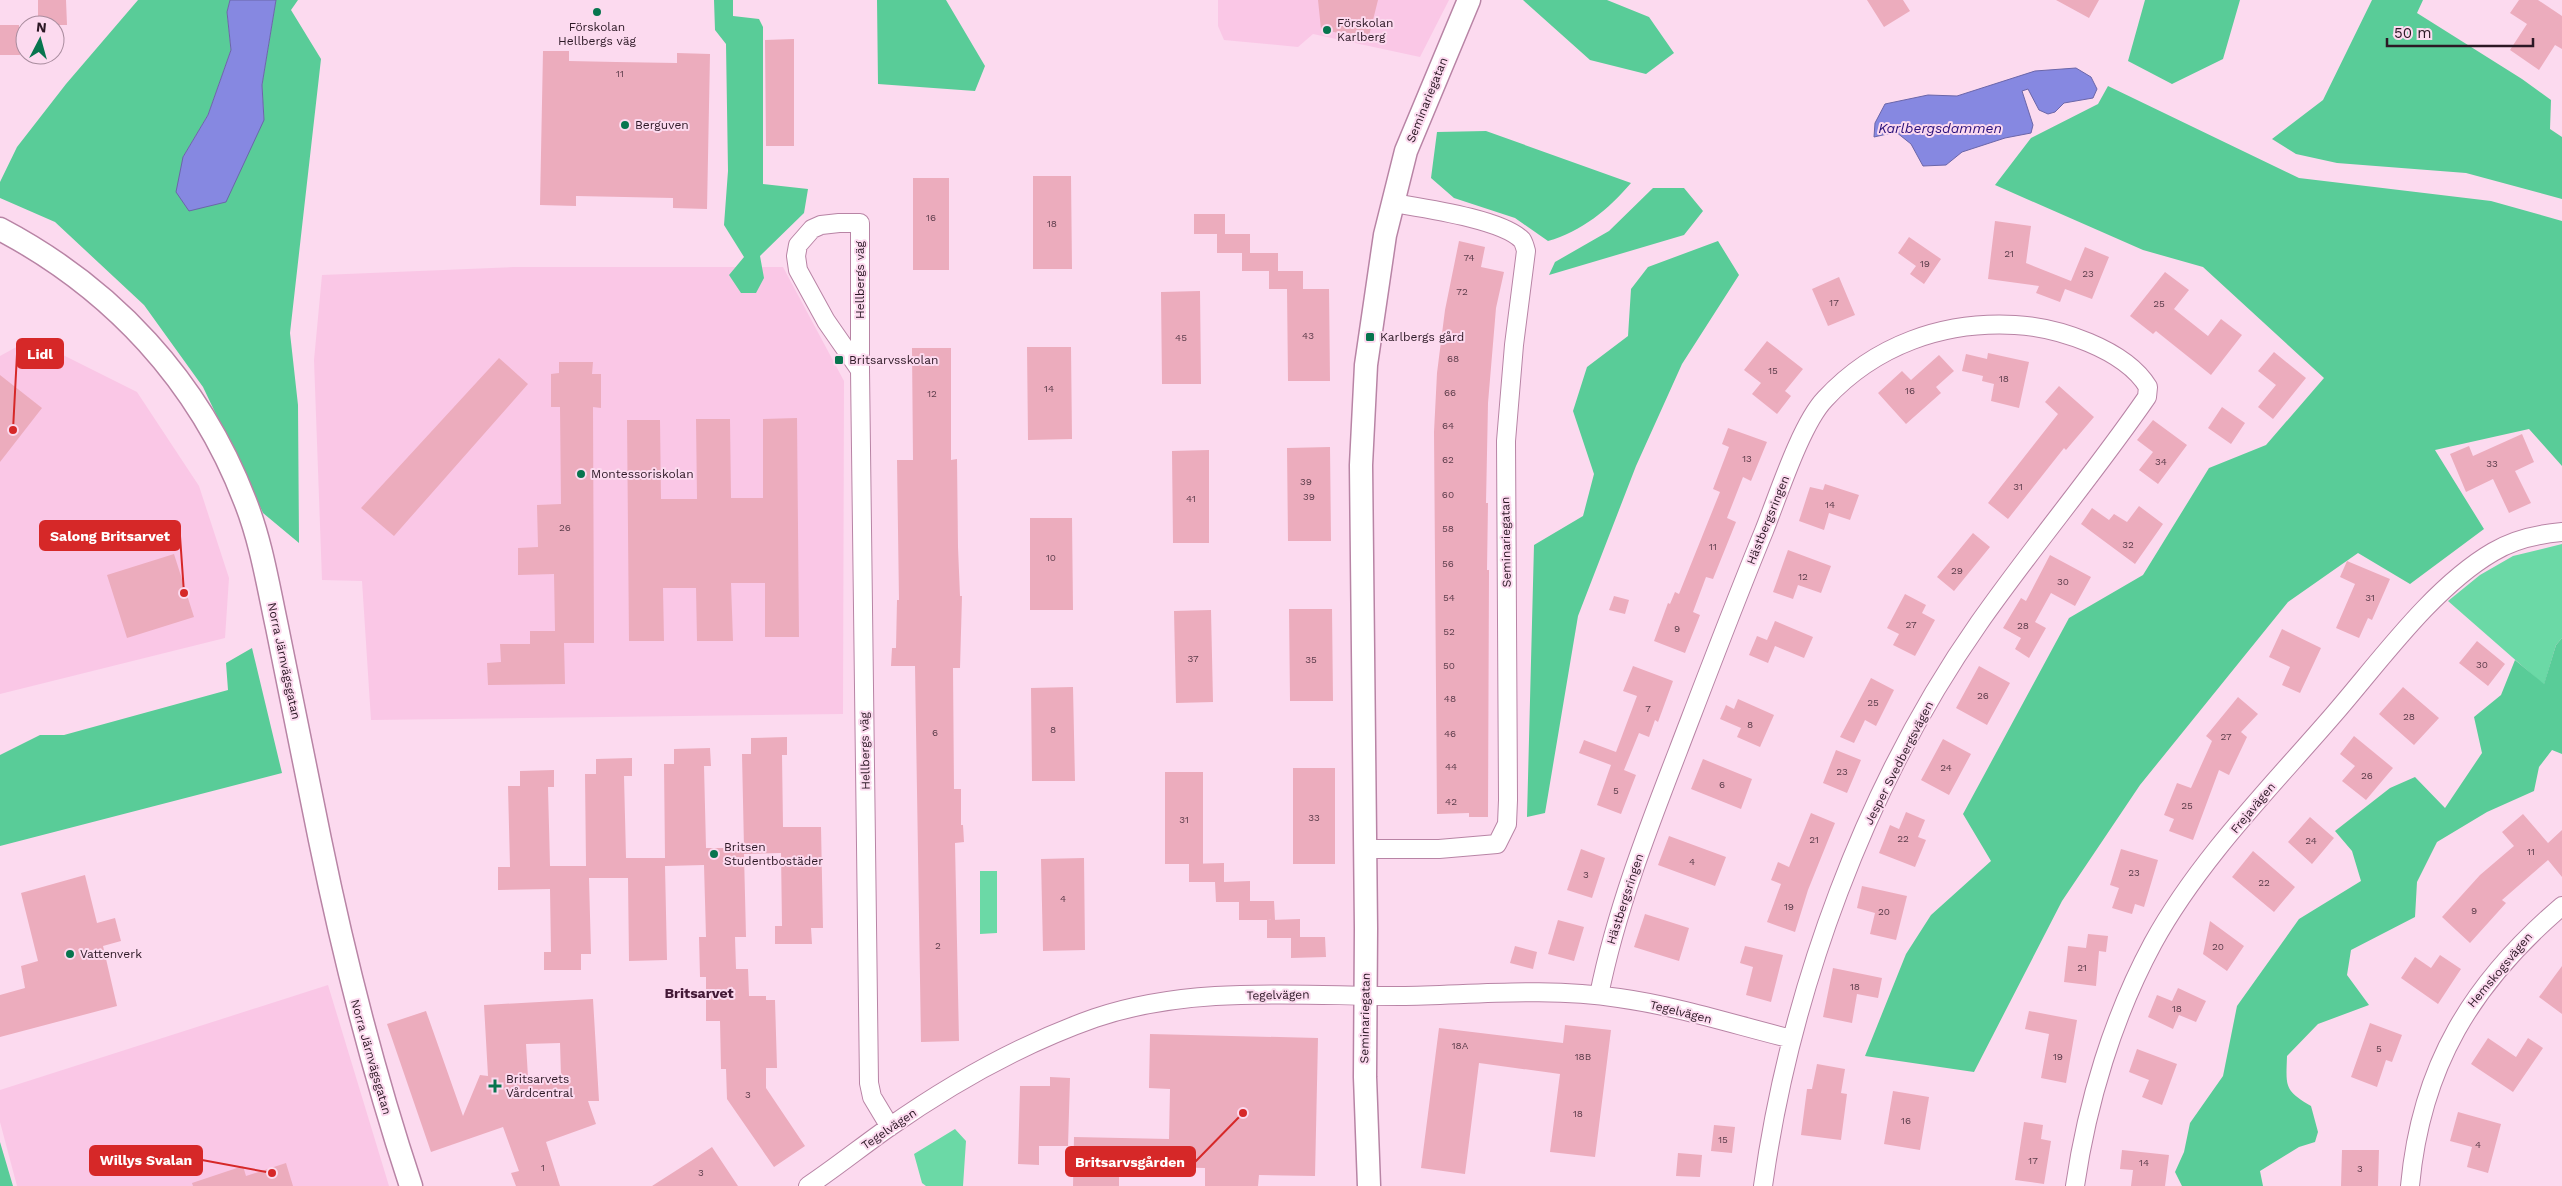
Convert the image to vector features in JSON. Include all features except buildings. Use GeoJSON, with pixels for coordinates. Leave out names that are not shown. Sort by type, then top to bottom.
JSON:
{"type":"FeatureCollection","features":[{"type":"Feature","properties":{"kind":"street","name":"Seminariegatan"},"geometry":{"type":"LineString","coordinates":[[1369,1186],[1365,1077],[1362,426],[1366,365],[1375,293],[1385,235],[1406,151],[1469,0]]}},
{"type":"Feature","properties":{"kind":"street","name":"Seminariegatan"},"geometry":{"type":"LineString","coordinates":[[1364,850],[1439,850],[1497,844],[1507,824],[1506,441],[1514,345],[1526,250],[1520,238],[1500,228],[1437,210],[1394,203]]}},
{"type":"Feature","properties":{"kind":"street","name":"Hellbergs väg"},"geometry":{"type":"LineString","coordinates":[[860,370],[826,321],[798,270],[796,256],[798,246],[804,236],[821,225],[860,223],[860,370],[869,1083],[872,1097],[890,1127]]}},
{"type":"Feature","properties":{"kind":"street","name":"Norra Järnvägsgatan"},"geometry":{"type":"LineString","coordinates":[[0,229],[37,248],[84,281],[147,342],[183,384],[220,443],[246,502],[258,540],[275,616],[335,912],[356,1003],[389,1120],[411,1186]]}},
{"type":"Feature","properties":{"kind":"street","name":"Hästbergsringen"},"geometry":{"type":"LineString","coordinates":[[1599,995],[1618,916],[1642,846],[1800,442],[1825,398],[1874,358],[1901,343],[1930,333],[1960,326],[1994,324],[2029,325],[2076,337],[2131,368],[2143,379],[2148,387],[2148,394]]}},
{"type":"Feature","properties":{"kind":"street","name":"Jesper Svedbergsvägen"},"geometry":{"type":"LineString","coordinates":[[1763,1186],[1770,1140],[1792,1039],[1845,875],[1870,816],[1924,711],[1979,624],[2127,426],[2148,394]]}},
{"type":"Feature","properties":{"kind":"street","name":"Frejavägen"},"geometry":{"type":"LineString","coordinates":[[2075,1186],[2080,1155],[2095,1094],[2112,1038],[2153,944],[2198,874],[2442,591],[2493,552],[2510,544],[2546,534],[2562,532]]}},
{"type":"Feature","properties":{"kind":"street","name":"Hemskogsvägen"},"geometry":{"type":"LineString","coordinates":[[2410,1186],[2413,1153],[2429,1092],[2450,1040],[2469,1005],[2519,944],[2562,906]]}},
{"type":"Feature","properties":{"kind":"street","name":"Tegelvägen"},"geometry":{"type":"LineString","coordinates":[[808,1186],[890,1127],[978,1071],[1020,1048],[1101,1016],[1145,1005],[1192,999],[1286,993],[1599,995],[1648,1004],[1792,1039]]}},
{"type":"Feature","properties":{"kind":"shaded area","name":"Förskolan Karlberg"},"geometry":{"type":"Polygon","coordinates":[[[1218,0],[1449,0],[1420,57],[1313,34],[1298,47],[1224,40],[1218,26],[1218,0]]]}},
{"type":"Feature","properties":{"kind":"shaded area","name":"Montessoriskolan"},"geometry":{"type":"Polygon","coordinates":[[[513,267],[783,267],[844,381],[843,714],[371,720],[362,581],[322,580],[314,360],[322,275],[513,267]]]}},
{"type":"Feature","properties":{"kind":"shaded area"},"geometry":{"type":"Polygon","coordinates":[[[31,339],[137,392],[199,486],[229,578],[225,638],[0,694],[0,356],[31,339]]]}},
{"type":"Feature","properties":{"kind":"shaded area"},"geometry":{"type":"Polygon","coordinates":[[[328,985],[389,1186],[17,1186],[0,1122],[0,1090],[328,985]]]}},
{"type":"Feature","properties":{"kind":"green space"},"geometry":{"type":"Polygon","coordinates":[[[138,0],[230,0],[227,12],[231,50],[208,115],[183,157],[264,120],[262,85],[276,0],[298,0],[291,10],[321,59],[290,333],[298,405],[299,543],[263,513],[203,387],[144,305],[55,222],[0,198],[0,182],[17,147],[66,84],[138,0]]]}},
{"type":"Feature","properties":{"kind":"green space"},"geometry":{"type":"Polygon","coordinates":[[[714,0],[733,0],[733,16],[759,19],[763,27],[763,184],[808,189],[804,213],[760,256],[764,278],[756,293],[741,293],[729,275],[744,257],[724,225],[728,171],[726,44],[715,30],[714,0]]]}},
{"type":"Feature","properties":{"kind":"green space"},"geometry":{"type":"Polygon","coordinates":[[[877,0],[946,0],[985,66],[975,91],[878,84],[877,0]]]}},
{"type":"Feature","properties":{"kind":"green space"},"geometry":{"type":"Polygon","coordinates":[[[1523,0],[1607,0],[1649,17],[1674,53],[1646,74],[1590,60],[1523,0]]]}},
{"type":"Feature","properties":{"kind":"green space"},"geometry":{"type":"Polygon","coordinates":[[[2145,0],[2240,0],[2223,59],[2172,84],[2128,61],[2145,0]]]}},
{"type":"Feature","properties":{"kind":"green space"},"geometry":{"type":"Polygon","coordinates":[[[2372,0],[2423,0],[2417,13],[2522,79],[2551,100],[2550,129],[2562,137],[2562,199],[2466,173],[2337,163],[2296,154],[2272,139],[2323,100],[2372,0]]]}},
{"type":"Feature","properties":{"kind":"green space"},"geometry":{"type":"Polygon","coordinates":[[[2108,86],[2299,178],[2491,201],[2562,221],[2562,466],[2529,429],[2435,450],[2484,529],[2410,584],[2358,553],[2288,602],[2140,785],[2062,901],[1974,1072],[1865,1056],[1906,954],[1931,915],[1991,861],[1963,814],[2069,618],[2143,575],[2209,468],[2266,445],[2324,378],[2203,267],[2143,250],[1995,185],[2031,138],[2098,104],[2108,86]]]}},
{"type":"Feature","properties":{"kind":"green space"},"geometry":{"type":"Polygon","coordinates":[[[1486,131],[1631,183],[1613,202],[1583,226],[1548,241],[1515,218],[1454,198],[1431,178],[1437,132],[1486,131]]]}},
{"type":"Feature","properties":{"kind":"green space"},"geometry":{"type":"Polygon","coordinates":[[[1653,188],[1684,188],[1703,211],[1684,235],[1549,275],[1555,262],[1609,231],[1653,188]]]}},
{"type":"Feature","properties":{"kind":"green space"},"geometry":{"type":"Polygon","coordinates":[[[1718,241],[1739,275],[1682,364],[1636,466],[1578,616],[1545,813],[1527,817],[1534,545],[1583,516],[1594,474],[1573,411],[1587,367],[1628,336],[1631,289],[1648,267],[1718,241]]]}},
{"type":"Feature","properties":{"kind":"green space"},"geometry":{"type":"Polygon","coordinates":[[[2562,544],[2562,638],[2556,645],[2544,685],[2448,601],[2480,575],[2513,556],[2562,544]]]}},
{"type":"Feature","properties":{"kind":"green space"},"geometry":{"type":"Polygon","coordinates":[[[2562,638],[2562,754],[2552,750],[2539,767],[2534,791],[2487,812],[2437,842],[2417,882],[2415,917],[2351,950],[2347,975],[2369,1005],[2318,1024],[2287,1056],[2288,1087],[2296,1096],[2311,1106],[2318,1132],[2315,1142],[2299,1147],[2260,1171],[2263,1186],[2182,1186],[2175,1172],[2184,1152],[2190,1123],[2223,1076],[2237,1006],[2299,919],[2361,881],[2352,851],[2335,831],[2390,788],[2415,777],[2445,808],[2482,753],[2474,717],[2501,695],[2515,660],[2544,684],[2556,645],[2562,638]]]}},
{"type":"Feature","properties":{"kind":"green space"},"geometry":{"type":"Polygon","coordinates":[[[252,648],[282,773],[0,846],[0,755],[40,735],[64,735],[228,690],[226,663],[252,648]]]}},
{"type":"Feature","properties":{"kind":"green space"},"geometry":{"type":"Polygon","coordinates":[[[980,871],[997,871],[997,933],[980,934],[980,871]]]}},
{"type":"Feature","properties":{"kind":"green space"},"geometry":{"type":"Polygon","coordinates":[[[955,1129],[966,1141],[963,1186],[926,1186],[922,1183],[914,1154],[955,1129]]]}},
{"type":"Feature","properties":{"kind":"green space"},"geometry":{"type":"Polygon","coordinates":[[[0,1142],[13,1186],[0,1186],[0,1142]]]}},
{"type":"Feature","properties":{"kind":"water"},"geometry":{"type":"Polygon","coordinates":[[[230,0],[276,0],[262,85],[264,120],[226,202],[189,211],[176,192],[183,157],[208,115],[231,50],[227,12],[230,0]]]}},
{"type":"Feature","properties":{"kind":"water","name":"Karlbergsdammen"},"geometry":{"type":"Polygon","coordinates":[[[2076,68],[2091,77],[2097,89],[2093,98],[2064,103],[2055,112],[2048,114],[2039,110],[2028,89],[2022,91],[2033,125],[2031,133],[2005,138],[1962,152],[1946,165],[1923,166],[1911,144],[1896,132],[1874,137],[1875,123],[1885,104],[1928,95],[1957,96],[2035,71],[2076,68]]]}},
{"type":"Feature","properties":{"kind":"place","name":"Förskolan Hellbergs väg"},"geometry":{"type":"Point","coordinates":[597,12]}},
{"type":"Feature","properties":{"kind":"place","name":"Förskolan Karlberg"},"geometry":{"type":"Point","coordinates":[1327,30]}},
{"type":"Feature","properties":{"kind":"place","name":"Berguven"},"geometry":{"type":"Point","coordinates":[625,125]}},
{"type":"Feature","properties":{"kind":"place","name":"Karlbergs gård"},"geometry":{"type":"Point","coordinates":[1370,337]}},
{"type":"Feature","properties":{"kind":"place","name":"Britsarvsskolan"},"geometry":{"type":"Point","coordinates":[839,360]}},
{"type":"Feature","properties":{"kind":"place","name":"Lidl"},"geometry":{"type":"Point","coordinates":[13,430]}},
{"type":"Feature","properties":{"kind":"place","name":"Montessoriskolan"},"geometry":{"type":"Point","coordinates":[581,474]}},
{"type":"Feature","properties":{"kind":"place","name":"Salong Britsarvet"},"geometry":{"type":"Point","coordinates":[184,593]}},
{"type":"Feature","properties":{"kind":"place","name":"Britsen Studentbostäder"},"geometry":{"type":"Point","coordinates":[714,854]}},
{"type":"Feature","properties":{"kind":"place","name":"Vattenverk"},"geometry":{"type":"Point","coordinates":[70,954]}},
{"type":"Feature","properties":{"kind":"place","name":"Britsarvets Vårdcentral"},"geometry":{"type":"Point","coordinates":[495,1086]}},
{"type":"Feature","properties":{"kind":"place","name":"Britsarvsgården"},"geometry":{"type":"Point","coordinates":[1243,1113]}},
{"type":"Feature","properties":{"kind":"place","name":"Willys Svalan"},"geometry":{"type":"Point","coordinates":[272,1173]}},
{"type":"Feature","properties":{"kind":"district","name":"Britsarvet"},"geometry":{"type":"Point","coordinates":[699,993]}}]}
